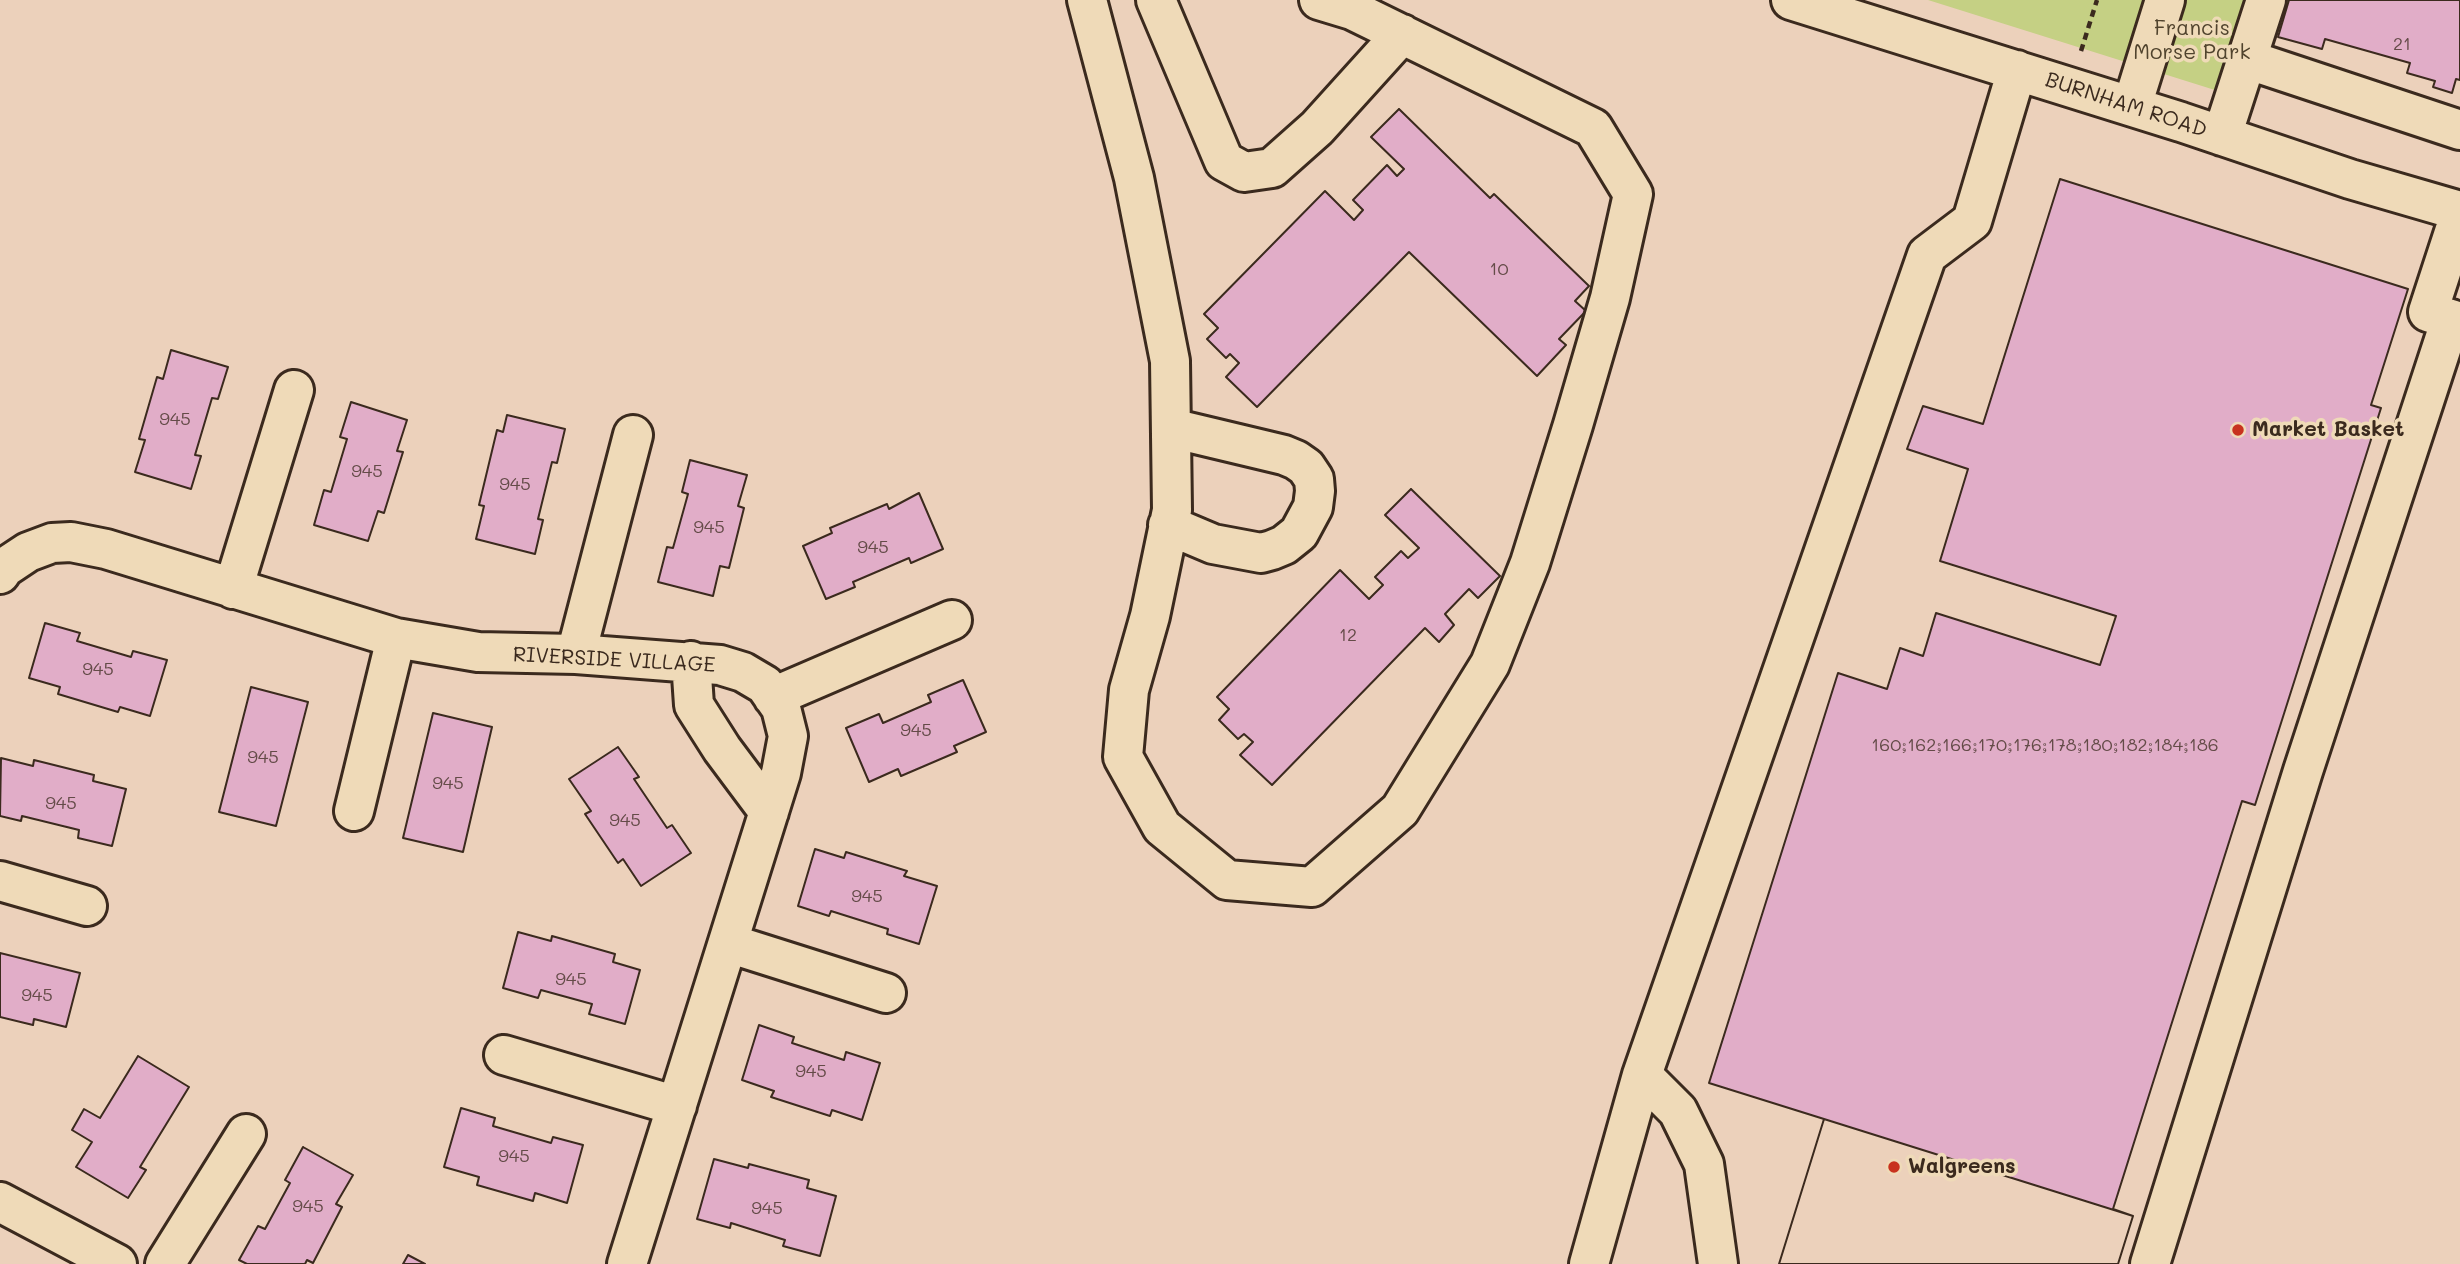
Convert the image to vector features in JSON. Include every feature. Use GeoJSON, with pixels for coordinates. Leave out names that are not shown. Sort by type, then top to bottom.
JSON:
{"type":"FeatureCollection","features":[{"type":"Feature","properties":{"kind":"street"},"geometry":{"type":"LineString","coordinates":[[1087,0],[1133,178],[1170,361],[1172,510],[1150,616],[1129,690],[1124,757],[1162,827],[1227,880],[1312,887],[1400,810],[1490,664],[1531,564],[1610,298],[1633,194],[1593,128],[1352,10],[1319,0]]}},
{"type":"Feature","properties":{"kind":"street"},"geometry":{"type":"LineString","coordinates":[[1156,0],[1224,161],[1244,172],[1272,168],[1317,128],[1402,34]]}},
{"type":"Feature","properties":{"kind":"street","name":"BURNHAM ROAD"},"geometry":{"type":"LineString","coordinates":[[1791,0],[2132,106],[2460,213]]}},
{"type":"Feature","properties":{"kind":"street"},"geometry":{"type":"LineString","coordinates":[[2132,106],[2165,0]]}},
{"type":"Feature","properties":{"kind":"street"},"geometry":{"type":"LineString","coordinates":[[2222,136],[2266,0]]}},
{"type":"Feature","properties":{"kind":"street"},"geometry":{"type":"LineString","coordinates":[[2246,59],[2460,130]]}},
{"type":"Feature","properties":{"kind":"street"},"geometry":{"type":"LineString","coordinates":[[1589,1264],[1642,1075],[1927,255],[1972,221],[2017,70]]}},
{"type":"Feature","properties":{"kind":"street"},"geometry":{"type":"LineString","coordinates":[[2150,1264],[2446,318],[2460,213]]}},
{"type":"Feature","properties":{"kind":"street"},"geometry":{"type":"LineString","coordinates":[[233,589],[294,390]]}},
{"type":"Feature","properties":{"kind":"street"},"geometry":{"type":"LineString","coordinates":[[1168,525],[1213,544],[1261,553],[1284,544],[1299,533],[1313,507],[1315,491],[1314,479],[1306,467],[1296,460],[1171,428]]}},
{"type":"Feature","properties":{"kind":"street"},"geometry":{"type":"LineString","coordinates":[[576,654],[633,435]]}},
{"type":"Feature","properties":{"kind":"street","name":"RIVERSIDE VILLAGE"},"geometry":{"type":"LineString","coordinates":[[0,574],[4,568],[28,552],[52,543],[71,542],[106,549],[396,638],[478,652],[576,654],[720,664],[743,672],[765,685],[781,708],[788,736],[781,773],[626,1264]]}},
{"type":"Feature","properties":{"kind":"street"},"geometry":{"type":"LineString","coordinates":[[773,697],[952,620]]}},
{"type":"Feature","properties":{"kind":"street"},"geometry":{"type":"LineString","coordinates":[[354,811],[396,638]]}},
{"type":"Feature","properties":{"kind":"street"},"geometry":{"type":"LineString","coordinates":[[691,661],[694,705],[722,749],[769,812]]}},
{"type":"Feature","properties":{"kind":"street"},"geometry":{"type":"LineString","coordinates":[[0,881],[87,906]]}},
{"type":"Feature","properties":{"kind":"street"},"geometry":{"type":"LineString","coordinates":[[728,943],[886,993]]}},
{"type":"Feature","properties":{"kind":"street"},"geometry":{"type":"LineString","coordinates":[[504,1055],[677,1105]]}},
{"type":"Feature","properties":{"kind":"street"},"geometry":{"type":"LineString","coordinates":[[1642,1075],[1678,1111],[1704,1164],[1718,1264]]}},
{"type":"Feature","properties":{"kind":"street"},"geometry":{"type":"LineString","coordinates":[[165,1264],[246,1134]]}},
{"type":"Feature","properties":{"kind":"street"},"geometry":{"type":"LineString","coordinates":[[0,1202],[117,1264]]}},
{"type":"Feature","properties":{"kind":"path"},"geometry":{"type":"LineString","coordinates":[[2079,57],[2097,0]]}},
{"type":"Feature","properties":{"kind":"green space","name":"Francis Morse Park"},"geometry":{"type":"Polygon","coordinates":[[[1928,0],[2247,0],[2218,91],[1928,0]]]}},
{"type":"Feature","properties":{"kind":"building"},"geometry":{"type":"Polygon","coordinates":[[[2289,0],[2460,0],[2460,80],[2456,79],[2452,93],[2433,87],[2435,81],[2407,73],[2410,63],[2325,39],[2322,49],[2278,37],[2289,0]]]}},
{"type":"Feature","properties":{"kind":"building"},"geometry":{"type":"Polygon","coordinates":[[[1399,109],[1490,198],[1494,194],[1589,286],[1575,301],[1586,311],[1559,339],[1566,345],[1537,376],[1409,252],[1257,407],[1226,377],[1239,363],[1230,354],[1226,358],[1207,339],[1218,328],[1204,314],[1325,191],[1354,220],[1363,210],[1353,200],[1387,165],[1397,176],[1404,169],[1371,137],[1399,109]]]}},
{"type":"Feature","properties":{"kind":"building"},"geometry":{"type":"Polygon","coordinates":[[[2060,179],[2408,289],[2371,405],[2381,408],[2255,805],[2242,801],[2113,1209],[2133,1216],[2118,1264],[1779,1264],[1824,1119],[1709,1083],[1838,673],[1887,689],[1900,648],[1923,656],[1936,613],[2100,665],[2116,616],[1940,561],[1968,469],[1907,449],[1923,406],[1983,424],[2060,179]]]}},
{"type":"Feature","properties":{"kind":"building"},"geometry":{"type":"Polygon","coordinates":[[[171,350],[228,367],[218,399],[212,398],[195,455],[201,456],[191,489],[135,472],[145,440],[139,439],[157,377],[163,379],[171,350]]]}},
{"type":"Feature","properties":{"kind":"building"},"geometry":{"type":"Polygon","coordinates":[[[351,402],[407,420],[397,451],[403,452],[384,513],[378,511],[368,541],[314,525],[324,490],[331,492],[347,439],[340,437],[351,402]]]}},
{"type":"Feature","properties":{"kind":"building"},"geometry":{"type":"Polygon","coordinates":[[[507,415],[565,429],[557,463],[552,462],[538,519],[543,520],[535,554],[476,539],[484,506],[479,505],[497,430],[503,432],[507,415]]]}},
{"type":"Feature","properties":{"kind":"building"},"geometry":{"type":"Polygon","coordinates":[[[690,460],[747,475],[738,506],[744,508],[729,568],[720,566],[713,596],[658,582],[667,547],[673,548],[688,494],[682,492],[690,460]]]}},
{"type":"Feature","properties":{"kind":"building"},"geometry":{"type":"Polygon","coordinates":[[[1411,489],[1500,576],[1478,598],[1469,589],[1445,614],[1454,625],[1439,642],[1425,628],[1272,785],[1240,755],[1253,742],[1244,734],[1238,739],[1219,720],[1229,709],[1217,697],[1340,570],[1369,599],[1383,585],[1375,577],[1401,551],[1408,558],[1419,548],[1385,515],[1411,489]]]}},
{"type":"Feature","properties":{"kind":"building"},"geometry":{"type":"Polygon","coordinates":[[[919,493],[943,549],[911,563],[909,558],[853,582],[855,587],[826,599],[803,546],[832,533],[830,528],[887,504],[889,509],[919,493]]]}},
{"type":"Feature","properties":{"kind":"building"},"geometry":{"type":"Polygon","coordinates":[[[45,623],[80,633],[77,641],[131,657],[133,651],[167,660],[150,716],[120,707],[118,712],[58,694],[60,687],[29,678],[45,623]]]}},
{"type":"Feature","properties":{"kind":"building"},"geometry":{"type":"Polygon","coordinates":[[[963,680],[986,732],[954,746],[957,752],[901,776],[898,769],[869,782],[846,728],[879,714],[883,723],[931,702],[928,695],[963,680]]]}},
{"type":"Feature","properties":{"kind":"building"},"geometry":{"type":"Polygon","coordinates":[[[251,687],[308,702],[276,826],[219,812],[251,687]]]}},
{"type":"Feature","properties":{"kind":"building"},"geometry":{"type":"Polygon","coordinates":[[[433,713],[492,727],[463,852],[403,838],[433,713]]]}},
{"type":"Feature","properties":{"kind":"building"},"geometry":{"type":"Polygon","coordinates":[[[618,747],[639,777],[634,779],[667,828],[672,825],[691,853],[641,886],[623,859],[618,863],[585,814],[591,811],[569,779],[618,747]]]}},
{"type":"Feature","properties":{"kind":"building"},"geometry":{"type":"Polygon","coordinates":[[[1,758],[33,766],[34,760],[94,775],[93,781],[126,789],[112,846],[78,838],[79,830],[22,816],[21,821],[0,816],[1,758]]]}},
{"type":"Feature","properties":{"kind":"building"},"geometry":{"type":"Polygon","coordinates":[[[815,849],[844,858],[846,852],[907,871],[904,876],[937,886],[919,944],[887,934],[888,929],[831,911],[829,916],[798,906],[815,849]]]}},
{"type":"Feature","properties":{"kind":"building"},"geometry":{"type":"Polygon","coordinates":[[[518,932],[551,941],[552,936],[615,954],[613,962],[640,970],[625,1024],[589,1014],[592,1004],[541,990],[538,998],[503,988],[518,932]]]}},
{"type":"Feature","properties":{"kind":"building"},"geometry":{"type":"Polygon","coordinates":[[[0,953],[80,973],[66,1027],[34,1019],[33,1025],[0,1017],[0,953]]]}},
{"type":"Feature","properties":{"kind":"building"},"geometry":{"type":"Polygon","coordinates":[[[759,1025],[794,1037],[792,1043],[844,1060],[846,1052],[880,1063],[862,1120],[832,1110],[830,1116],[771,1097],[774,1091],[742,1080],[759,1025]]]}},
{"type":"Feature","properties":{"kind":"building"},"geometry":{"type":"Polygon","coordinates":[[[138,1056],[189,1087],[140,1167],[146,1170],[128,1198],[76,1167],[92,1142],[72,1130],[84,1109],[100,1118],[138,1056]]]}},
{"type":"Feature","properties":{"kind":"building"},"geometry":{"type":"Polygon","coordinates":[[[461,1108],[495,1118],[493,1126],[551,1143],[553,1137],[583,1145],[567,1203],[535,1193],[533,1201],[477,1185],[479,1177],[444,1167],[461,1108]]]}},
{"type":"Feature","properties":{"kind":"building","name":"Walgreens"},"geometry":{"type":"Polygon","coordinates":[[[1824,1119],[2133,1216],[2118,1264],[1779,1264],[1824,1119]]]}},
{"type":"Feature","properties":{"kind":"building"},"geometry":{"type":"Polygon","coordinates":[[[303,1147],[353,1175],[336,1204],[342,1207],[313,1263],[307,1260],[305,1264],[247,1264],[239,1260],[258,1226],[265,1229],[290,1183],[285,1180],[303,1147]]]}},
{"type":"Feature","properties":{"kind":"building"},"geometry":{"type":"Polygon","coordinates":[[[714,1159],[748,1168],[749,1164],[809,1180],[807,1188],[836,1196],[820,1256],[783,1246],[785,1240],[731,1223],[730,1228],[697,1219],[714,1159]]]}},
{"type":"Feature","properties":{"kind":"building"},"geometry":{"type":"Polygon","coordinates":[[[408,1255],[425,1264],[403,1264],[408,1255]]]}},
{"type":"Feature","properties":{"kind":"place","name":"Market Basket"},"geometry":{"type":"Point","coordinates":[2238,430]}},
{"type":"Feature","properties":{"kind":"place","name":"Walgreens"},"geometry":{"type":"Point","coordinates":[1894,1167]}}]}
